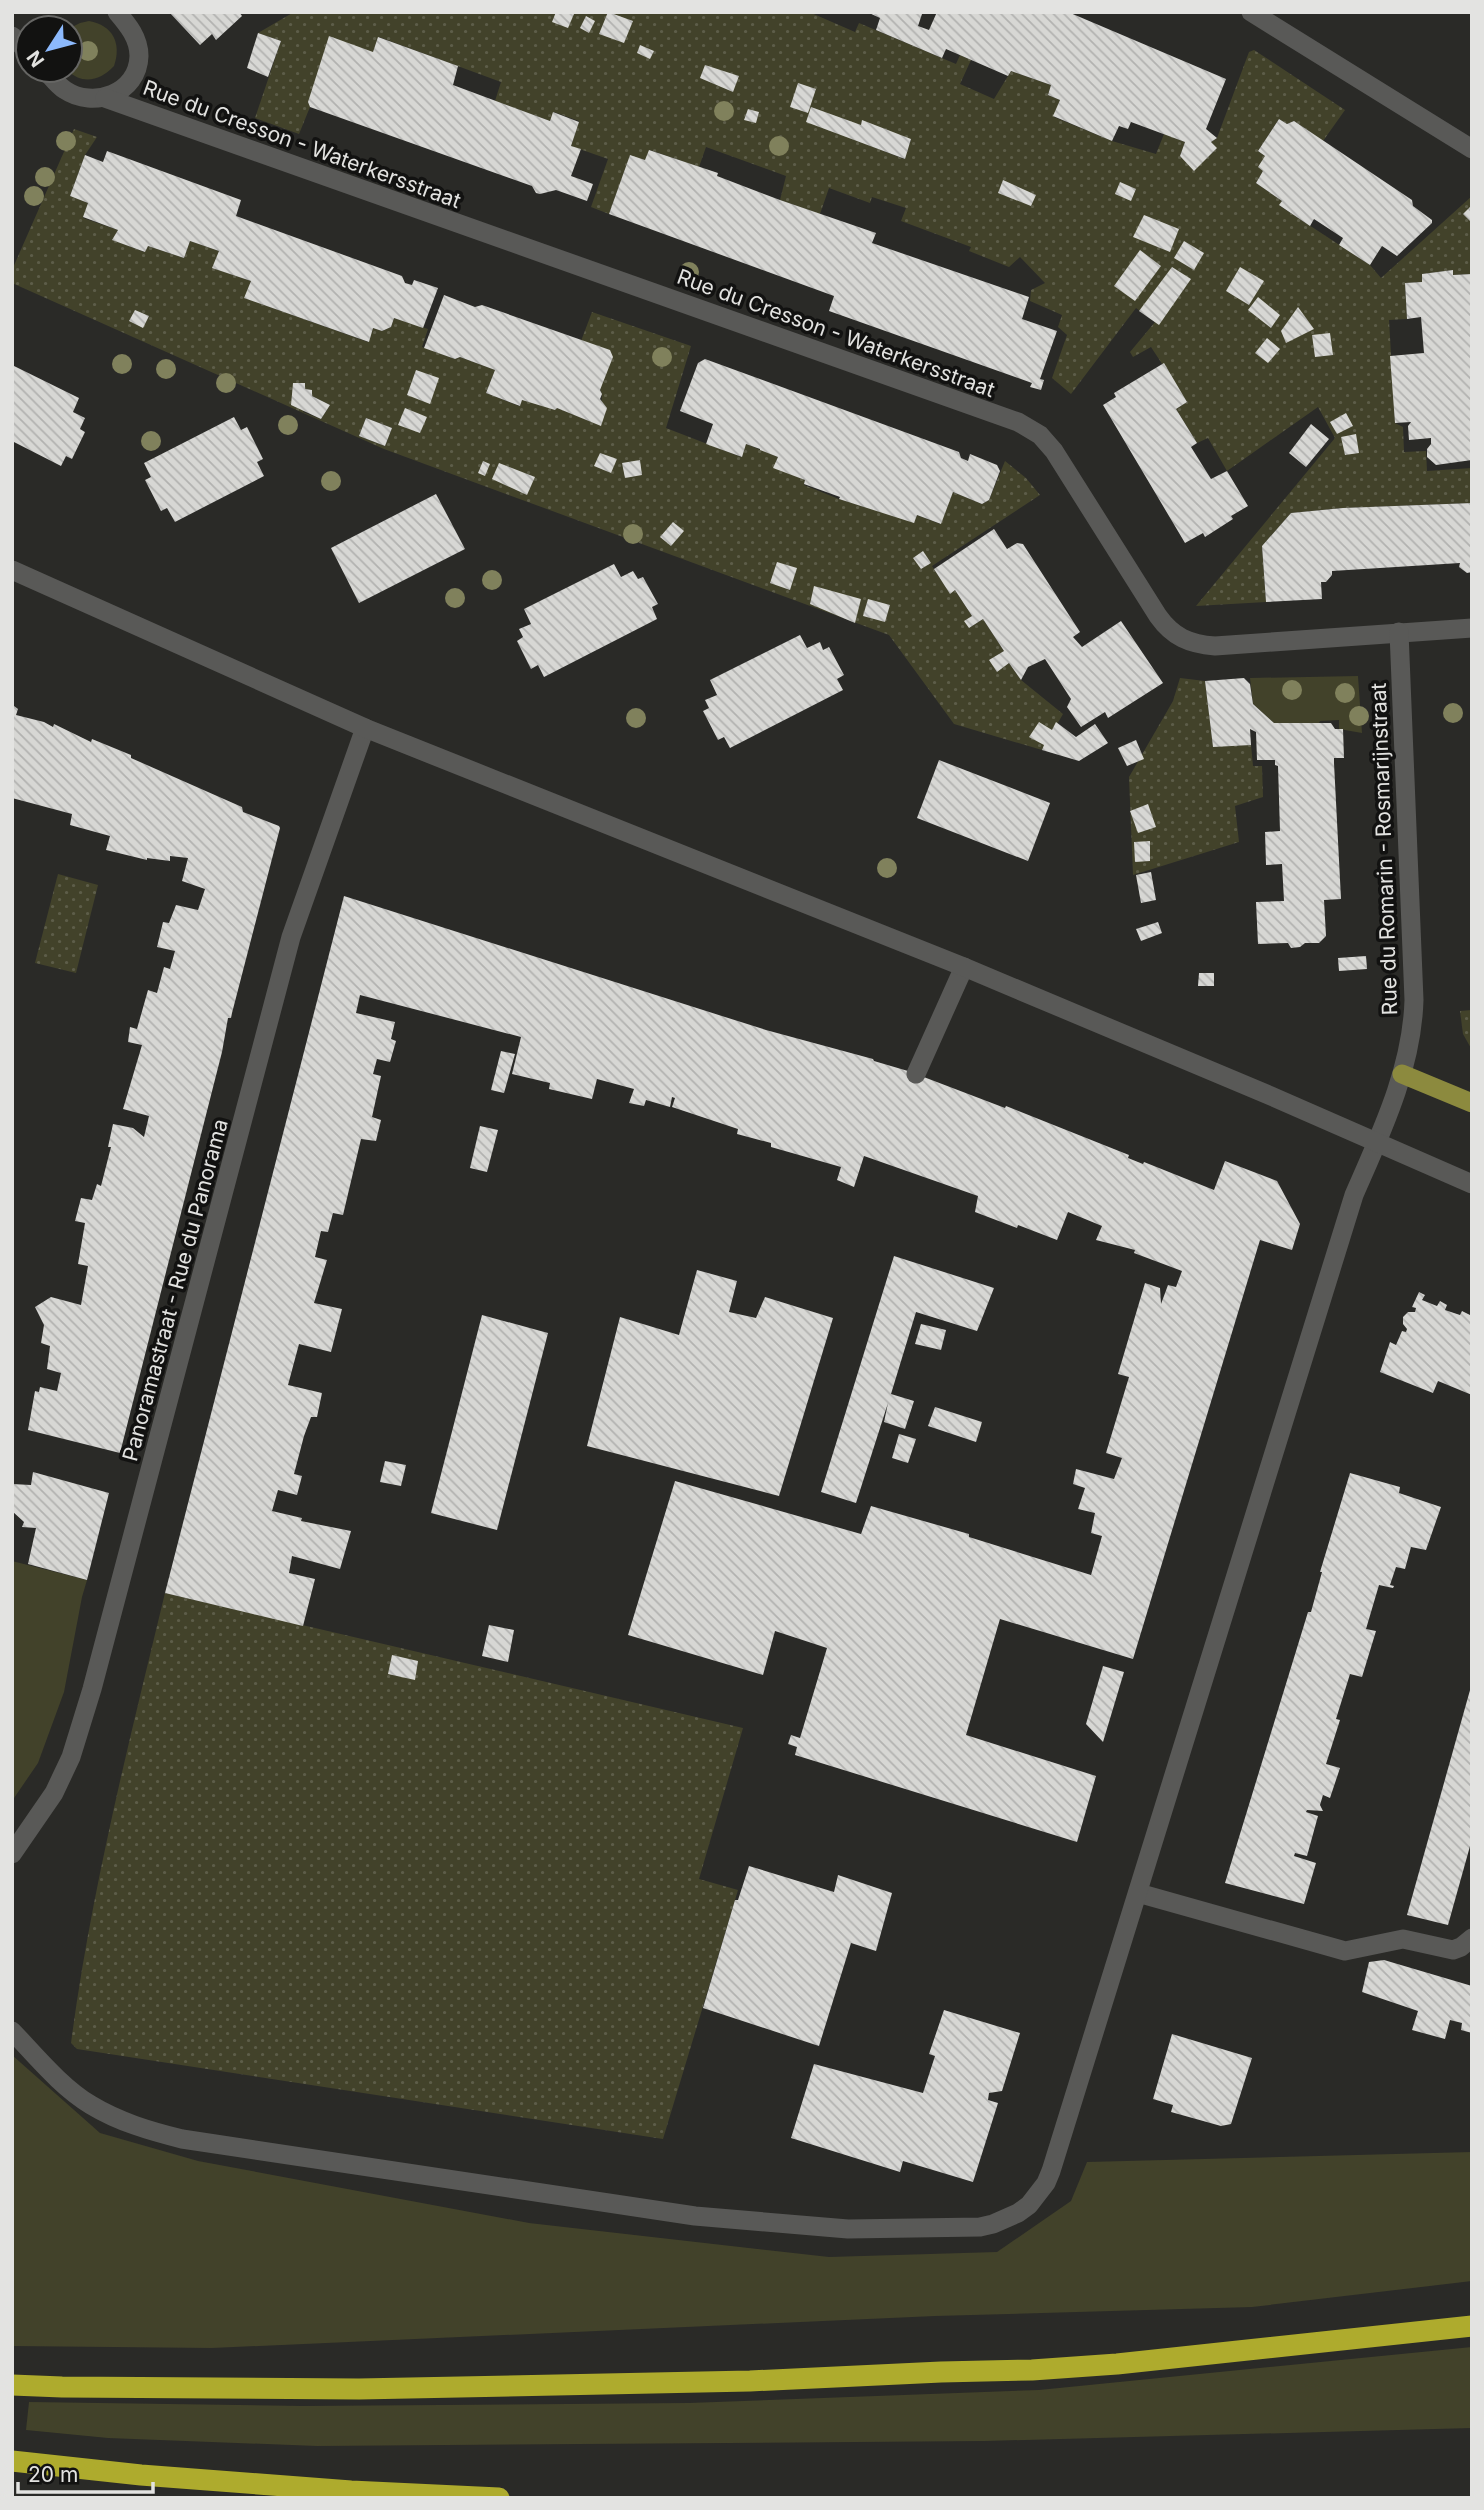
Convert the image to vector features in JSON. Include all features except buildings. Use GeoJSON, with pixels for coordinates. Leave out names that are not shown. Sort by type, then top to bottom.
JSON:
{"type":"FeatureCollection","features":[{"type":"Feature","properties":{"kind":"highway"},"geometry":{"type":"LineString","coordinates":[[12,2385],[372,2388],[750,2381],[1032,2370],[1117,2364],[1472,2326]]}},
{"type":"Feature","properties":{"kind":"highway"},"geometry":{"type":"LineString","coordinates":[[12,2460],[141,2475],[351,2491],[499,2498]]}},
{"type":"Feature","properties":{"kind":"main road"},"geometry":{"type":"LineString","coordinates":[[1402,1074],[1472,1103]]}},
{"type":"Feature","properties":{"kind":"street"},"geometry":{"type":"LineString","coordinates":[[104,98],[129,83],[139,57],[137,42],[131,29],[117,12]]}},
{"type":"Feature","properties":{"kind":"street"},"geometry":{"type":"LineString","coordinates":[[1251,12],[1472,149]]}},
{"type":"Feature","properties":{"kind":"street","name":"Rue du Cresson - Waterkersstraat"},"geometry":{"type":"LineString","coordinates":[[58,84],[76,96],[104,98],[1018,422],[1040,435],[1054,451],[1158,616],[1167,628],[1191,643],[1215,646],[1472,628]]}},
{"type":"Feature","properties":{"kind":"street"},"geometry":{"type":"LineString","coordinates":[[12,570],[365,727],[964,967],[1472,1184]]}},
{"type":"Feature","properties":{"kind":"street","name":"Rue du Romarin - Rosmarijnstraat"},"geometry":{"type":"LineString","coordinates":[[12,2031],[48,2069],[88,2104],[123,2121],[182,2138],[695,2216],[828,2228],[980,2227],[1006,2220],[1029,2205],[1046,2183],[1354,1195],[1377,1143],[1402,1074],[1412,1031],[1414,1000],[1399,632]]}},
{"type":"Feature","properties":{"kind":"street","name":"Panoramastraat - Rue du Panorama"},"geometry":{"type":"LineString","coordinates":[[12,1854],[54,1793],[71,1757],[92,1689],[291,937],[365,727]]}},
{"type":"Feature","properties":{"kind":"street"},"geometry":{"type":"LineString","coordinates":[[916,1074],[964,967]]}},
{"type":"Feature","properties":{"kind":"street"},"geometry":{"type":"LineString","coordinates":[[1138,1893],[1345,1951],[1403,1939],[1453,1950],[1472,1938]]}},
{"type":"Feature","properties":{"kind":"green space"},"geometry":{"type":"Polygon","coordinates":[[[294,12],[809,12],[855,32],[859,23],[956,64],[960,55],[971,60],[960,84],[994,99],[1011,71],[1051,85],[1048,95],[1060,100],[1054,117],[1112,141],[1156,154],[1164,134],[1185,142],[1180,156],[1194,170],[1216,149],[1211,142],[1217,138],[1249,52],[1254,50],[1345,110],[1323,141],[1294,121],[1287,124],[1279,119],[1258,151],[1265,156],[1263,171],[1256,183],[1282,201],[1280,206],[1370,265],[1381,278],[1472,196],[1472,274],[1453,275],[1453,270],[1422,274],[1422,282],[1405,283],[1407,319],[1389,320],[1395,423],[1403,427],[1404,452],[1426,451],[1427,471],[1472,468],[1472,503],[1343,508],[1291,513],[1262,546],[1266,602],[1196,606],[1335,438],[1318,407],[1227,471],[1208,438],[1197,443],[1176,409],[1187,402],[1151,347],[1133,357],[1130,352],[1155,322],[1136,308],[1071,394],[1052,378],[1067,335],[1058,327],[1062,315],[1030,301],[1031,290],[1045,283],[1020,257],[1009,267],[969,251],[971,247],[901,221],[906,208],[872,197],[870,203],[829,188],[820,214],[780,200],[786,176],[706,147],[699,167],[650,150],[645,160],[630,156],[609,214],[591,207],[608,159],[571,146],[579,121],[554,112],[550,121],[495,101],[501,82],[379,37],[373,52],[308,102],[310,107],[299,134],[255,118],[281,41],[258,33],[294,12]],[[862,121],[858,141],[904,159],[911,140],[862,121]]]}},
{"type":"Feature","properties":{"kind":"green space"},"geometry":{"type":"Polygon","coordinates":[[[89,21],[104,27],[110,31],[116,43],[114,66],[97,78],[84,79],[84,22],[89,21]]]}},
{"type":"Feature","properties":{"kind":"green space"},"geometry":{"type":"Polygon","coordinates":[[[74,129],[97,137],[85,155],[70,196],[88,203],[83,218],[118,230],[113,240],[144,252],[148,246],[184,258],[190,241],[219,251],[213,268],[251,281],[245,298],[368,342],[373,328],[382,331],[391,327],[394,318],[428,329],[422,347],[495,370],[486,393],[519,406],[522,400],[557,408],[600,425],[602,394],[581,341],[592,312],[691,346],[666,428],[741,457],[746,444],[778,457],[774,467],[805,480],[804,485],[839,499],[914,522],[917,515],[940,524],[953,492],[982,504],[989,500],[1005,461],[1026,478],[1040,495],[932,566],[950,593],[955,590],[972,616],[965,621],[969,628],[983,619],[1004,651],[990,660],[997,671],[1009,663],[1021,680],[1063,714],[1042,750],[954,724],[889,635],[384,449],[12,283],[12,270],[74,129]],[[312,396],[303,412],[321,419],[330,405],[312,396]],[[366,418],[359,436],[385,446],[392,428],[366,418]]]}},
{"type":"Feature","properties":{"kind":"green space"},"geometry":{"type":"Polygon","coordinates":[[[1358,676],[1362,733],[1339,729],[1339,720],[1274,723],[1253,704],[1250,678],[1358,676]]]}},
{"type":"Feature","properties":{"kind":"green space"},"geometry":{"type":"Polygon","coordinates":[[[1180,678],[1205,681],[1213,746],[1251,745],[1253,766],[1262,766],[1263,797],[1235,806],[1239,842],[1133,875],[1129,777],[1173,701],[1180,678]]]}},
{"type":"Feature","properties":{"kind":"green space"},"geometry":{"type":"Polygon","coordinates":[[[58,874],[98,885],[76,973],[35,963],[58,874]]]}},
{"type":"Feature","properties":{"kind":"green space"},"geometry":{"type":"Polygon","coordinates":[[[1472,1010],[1472,1050],[1463,1034],[1460,1011],[1472,1010]]]}},
{"type":"Feature","properties":{"kind":"green space"},"geometry":{"type":"Polygon","coordinates":[[[12,1561],[87,1580],[64,1692],[38,1763],[12,1801],[12,1561]]]}},
{"type":"Feature","properties":{"kind":"green space"},"geometry":{"type":"Polygon","coordinates":[[[165,1593],[743,1728],[699,1879],[738,1890],[663,2139],[77,2049],[71,2043],[100,1873],[165,1593]]]}},
{"type":"Feature","properties":{"kind":"green space"},"geometry":{"type":"Polygon","coordinates":[[[12,2055],[100,2133],[198,2161],[529,2223],[829,2257],[997,2252],[1071,2201],[1087,2162],[1472,2152],[1472,2281],[1252,2307],[935,2316],[212,2348],[12,2346],[12,2055]]]}},
{"type":"Feature","properties":{"kind":"green space"},"geometry":{"type":"Polygon","coordinates":[[[1472,2347],[1472,2428],[985,2441],[317,2446],[108,2438],[26,2430],[29,2402],[303,2406],[689,2403],[1039,2390],[1472,2347]]]}}]}
